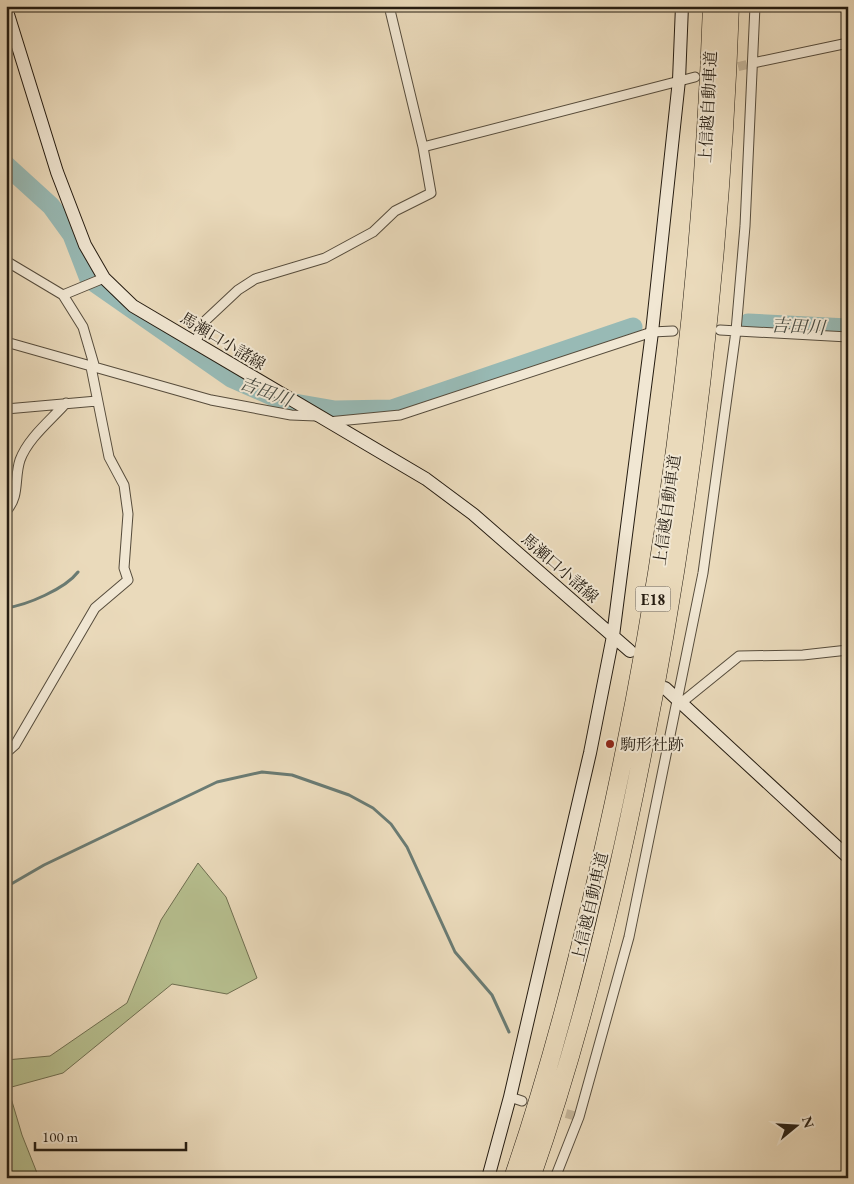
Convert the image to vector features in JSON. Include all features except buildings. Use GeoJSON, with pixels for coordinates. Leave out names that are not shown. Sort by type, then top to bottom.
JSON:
{"type":"FeatureCollection","features":[{"type":"Feature","properties":{"kind":"highway","name":"上信越自動車道"},"geometry":{"type":"LineString","coordinates":[[513,1178],[551,1059],[590,906],[628,739],[655,588],[679,424],[692,308],[705,160],[712,6]]}},
{"type":"Feature","properties":{"kind":"highway","name":"上信越自動車道"},"geometry":{"type":"LineString","coordinates":[[531,1178],[569,1062],[593,974],[629,822],[666,627],[686,501],[707,336],[723,159],[730,6]]}},
{"type":"Feature","properties":{"kind":"street"},"geometry":{"type":"LineString","coordinates":[[195,343],[206,320],[238,290],[255,278],[325,258],[373,232],[395,210],[431,193],[423,147],[389,6]]}},
{"type":"Feature","properties":{"kind":"street"},"geometry":{"type":"LineString","coordinates":[[488,1178],[516,1099],[614,636],[652,332],[679,80],[682,6]]}},
{"type":"Feature","properties":{"kind":"street"},"geometry":{"type":"LineString","coordinates":[[555,1178],[579,1117],[629,937],[679,701],[703,573],[736,331],[745,226],[755,6]]}},
{"type":"Feature","properties":{"kind":"street","name":"馬瀬口小諸線"},"geometry":{"type":"LineString","coordinates":[[6,8],[10,28],[57,172],[85,245],[104,278],[133,306],[316,416],[426,479],[450,496],[630,651]]}},
{"type":"Feature","properties":{"kind":"street"},"geometry":{"type":"LineString","coordinates":[[753,64],[848,43]]}},
{"type":"Feature","properties":{"kind":"street"},"geometry":{"type":"LineString","coordinates":[[423,147],[520,124],[695,77]]}},
{"type":"Feature","properties":{"kind":"street"},"geometry":{"type":"LineString","coordinates":[[6,261],[63,295],[83,327],[93,367],[97,401],[109,457],[124,485],[128,514],[124,568],[128,580],[96,608],[16,745],[6,753]]}},
{"type":"Feature","properties":{"kind":"street"},"geometry":{"type":"LineString","coordinates":[[63,295],[104,278]]}},
{"type":"Feature","properties":{"kind":"street"},"geometry":{"type":"LineString","coordinates":[[720,330],[848,336]]}},
{"type":"Feature","properties":{"kind":"street"},"geometry":{"type":"LineString","coordinates":[[328,422],[400,415],[652,332],[673,331]]}},
{"type":"Feature","properties":{"kind":"street"},"geometry":{"type":"LineString","coordinates":[[6,342],[211,400],[291,416],[316,416]]}},
{"type":"Feature","properties":{"kind":"street"},"geometry":{"type":"LineString","coordinates":[[6,409],[97,401]]}},
{"type":"Feature","properties":{"kind":"street"},"geometry":{"type":"LineString","coordinates":[[6,511],[14,504],[20,460],[33,439],[66,403]]}},
{"type":"Feature","properties":{"kind":"street"},"geometry":{"type":"LineString","coordinates":[[679,701],[738,656],[803,655],[848,650]]}},
{"type":"Feature","properties":{"kind":"street"},"geometry":{"type":"LineString","coordinates":[[665,688],[848,857]]}},
{"type":"Feature","properties":{"kind":"green space"},"geometry":{"type":"Polygon","coordinates":[[[198,863],[226,897],[257,978],[227,994],[172,984],[63,1073],[8,1088],[22,1135],[39,1178],[6,1178],[6,1060],[50,1056],[127,1003],[161,920],[198,863]]]}},
{"type":"Feature","properties":{"kind":"waterway","name":"吉田川"},"geometry":{"type":"LineString","coordinates":[[6,165],[51,206],[72,235],[89,279],[231,378],[283,401],[335,410],[392,409],[633,327]]}},
{"type":"Feature","properties":{"kind":"waterway","name":"吉田川"},"geometry":{"type":"LineString","coordinates":[[748,323],[848,328]]}},
{"type":"Feature","properties":{"kind":"waterway"},"geometry":{"type":"LineString","coordinates":[[6,608],[24,604],[45,595],[64,584],[78,572]]}},
{"type":"Feature","properties":{"kind":"waterway"},"geometry":{"type":"LineString","coordinates":[[6,887],[44,865],[217,782],[262,772],[292,775],[349,795],[373,808],[391,824],[407,847],[455,952],[492,995],[509,1032]]}},
{"type":"Feature","properties":{"kind":"waterway"},"geometry":{"type":"LineString","coordinates":[[6,949],[10,973],[6,979]]}},
{"type":"Feature","properties":{"kind":"tunnel"},"geometry":{"type":"LineString","coordinates":[[725,70],[753,63]]}},
{"type":"Feature","properties":{"kind":"tunnel"},"geometry":{"type":"LineString","coordinates":[[553,1110],[579,1117]]}},
{"type":"Feature","properties":{"kind":"place","name":"駒形社跡"},"geometry":{"type":"Point","coordinates":[610,744]}}]}
